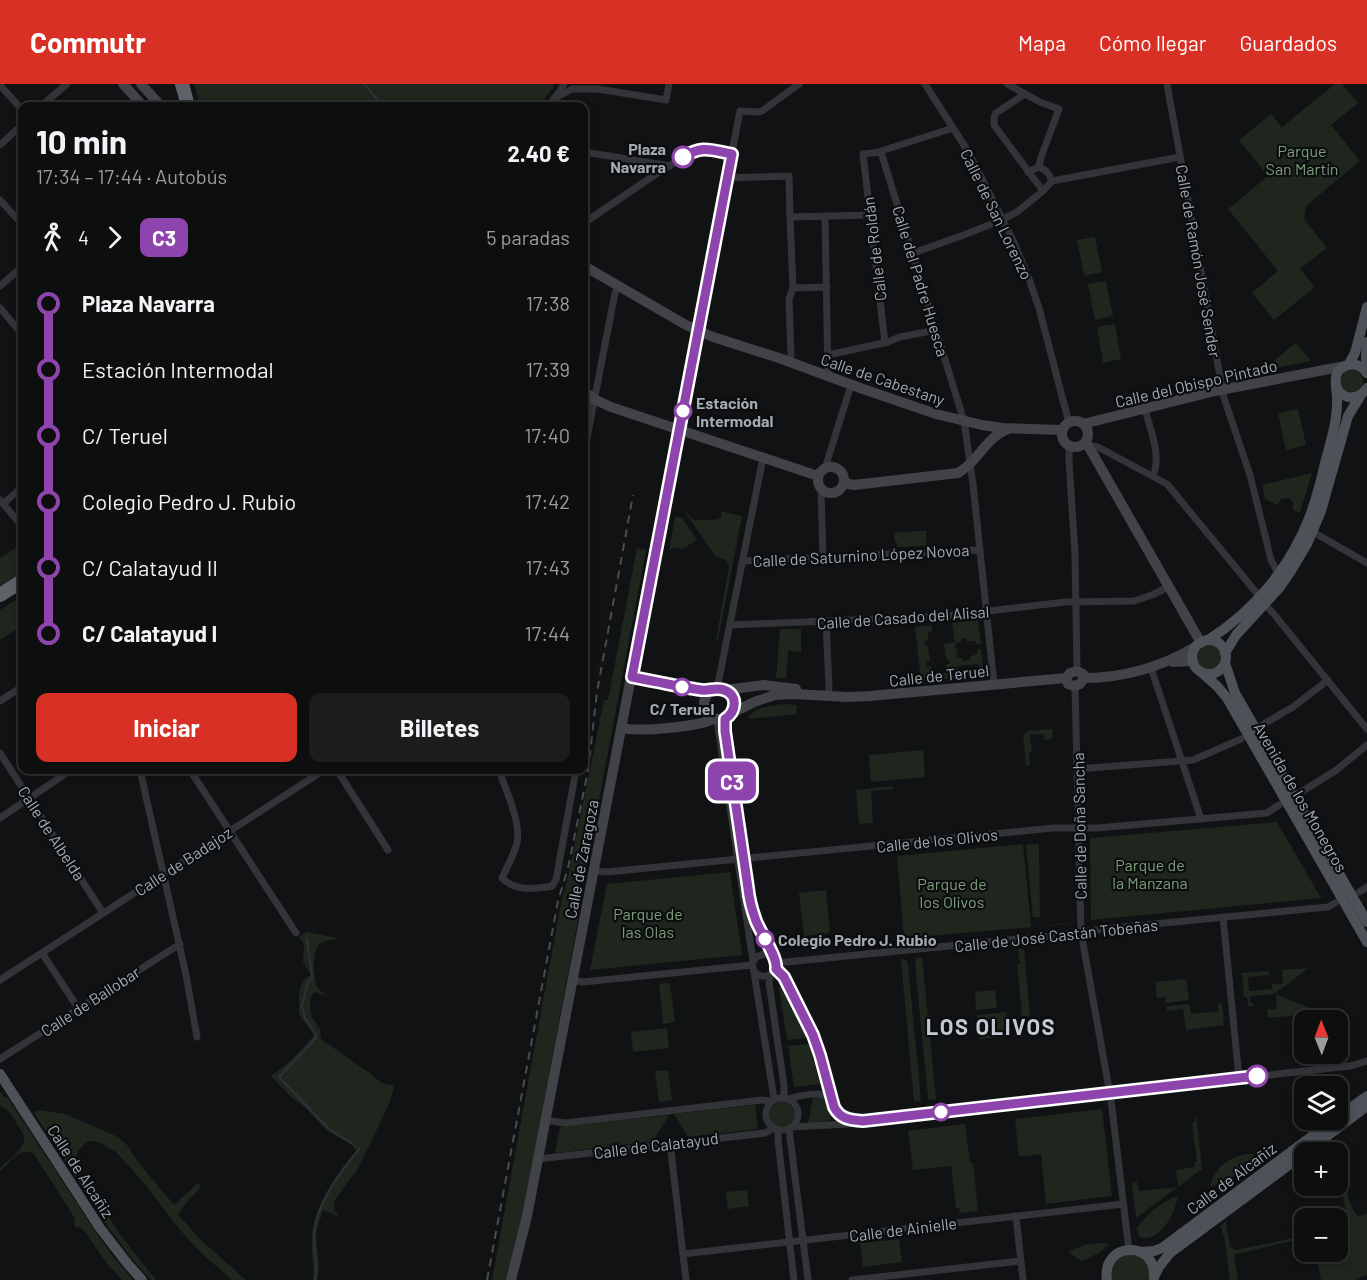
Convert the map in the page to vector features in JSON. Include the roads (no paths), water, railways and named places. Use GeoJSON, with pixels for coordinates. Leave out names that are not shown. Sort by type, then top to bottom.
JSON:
{"type":"FeatureCollection","features":[{"type":"Feature","properties":{"kind":"highway"},"geometry":{"type":"LineString","coordinates":[[0,596],[18,584]]}},
{"type":"Feature","properties":{"kind":"highway"},"geometry":{"type":"LineString","coordinates":[[0,603],[18,591]]}},
{"type":"Feature","properties":{"kind":"main road"},"geometry":{"type":"LineString","coordinates":[[123,84],[139,102]]}},
{"type":"Feature","properties":{"kind":"main road"},"geometry":{"type":"LineString","coordinates":[[141,84],[157,102]]}},
{"type":"Feature","properties":{"kind":"main road","name":"Calle de Cabestany"},"geometry":{"type":"LineString","coordinates":[[588,268],[686,325],[713,337],[950,418],[990,427],[1066,426]]}},
{"type":"Feature","properties":{"kind":"main road"},"geometry":{"type":"LineString","coordinates":[[1347,365],[1355,353],[1367,307]]}},
{"type":"Feature","properties":{"kind":"main road","name":"Calle de Zaragoza"},"geometry":{"type":"LineString","coordinates":[[510,1280],[527,1216],[698,330]]}},
{"type":"Feature","properties":{"kind":"main road"},"geometry":{"type":"LineString","coordinates":[[1367,342],[1367,373]]}},
{"type":"Feature","properties":{"kind":"main road"},"geometry":{"type":"LineString","coordinates":[[1081,674],[1080,684],[1069,685],[1066,678],[1070,673],[1117,676],[1166,662],[1201,643],[1262,601],[1299,540],[1313,508],[1337,418],[1336,375],[1341,368],[1347,365],[1357,365],[1367,373]]}},
{"type":"Feature","properties":{"kind":"main road","name":"Calle del Obispo Pintado"},"geometry":{"type":"LineString","coordinates":[[1083,424],[1222,390],[1347,365]]}},
{"type":"Feature","properties":{"kind":"main road"},"geometry":{"type":"LineString","coordinates":[[1315,372],[1326,375],[1341,394],[1353,398],[1364,392]]}},
{"type":"Feature","properties":{"kind":"main road"},"geometry":{"type":"LineString","coordinates":[[1225,658],[1224,649],[1217,642],[1201,643],[1193,651],[1192,661],[1197,669],[1206,674],[1219,670],[1225,658],[1234,637],[1262,601],[1291,571],[1313,532],[1325,500],[1346,421],[1352,407],[1364,392]]}},
{"type":"Feature","properties":{"kind":"main road"},"geometry":{"type":"LineString","coordinates":[[588,394],[611,407],[763,458],[822,472],[832,467],[839,470],[843,476],[844,483],[840,489],[834,493],[827,493],[821,489],[818,482],[822,472]]}},
{"type":"Feature","properties":{"kind":"main road"},"geometry":{"type":"LineString","coordinates":[[1086,443],[1078,447],[1066,444],[1062,438],[1066,426],[1076,421],[1083,424],[1087,431],[1086,443],[1201,643]]}},
{"type":"Feature","properties":{"kind":"main road"},"geometry":{"type":"LineString","coordinates":[[844,483],[854,485],[958,473],[996,435],[1011,428]]}},
{"type":"Feature","properties":{"kind":"main road","name":"Avenida de los Monegros"},"geometry":{"type":"LineString","coordinates":[[1225,658],[1235,693],[1367,922]]}},
{"type":"Feature","properties":{"kind":"main road"},"geometry":{"type":"LineString","coordinates":[[1166,662],[1192,661]]}},
{"type":"Feature","properties":{"kind":"main road","name":"Avenida de los Monegros"},"geometry":{"type":"LineString","coordinates":[[1201,672],[1227,698],[1367,942]]}},
{"type":"Feature","properties":{"kind":"main road","name":"Calle de Teruel"},"geometry":{"type":"LineString","coordinates":[[632,677],[690,688],[718,690],[772,686],[828,696],[870,696],[1066,678]]}},
{"type":"Feature","properties":{"kind":"main road"},"geometry":{"type":"LineString","coordinates":[[718,690],[730,694],[733,699],[734,708],[722,718],[707,714],[704,707],[704,699],[718,690]]}},
{"type":"Feature","properties":{"kind":"main road","name":"Calle de Teruel"},"geometry":{"type":"LineString","coordinates":[[621,728],[643,730],[700,723],[722,718],[754,702],[775,695],[815,694]]}},
{"type":"Feature","properties":{"kind":"main road","name":"Calle de Alcañiz"},"geometry":{"type":"LineString","coordinates":[[0,1074],[100,1228],[142,1280]]}},
{"type":"Feature","properties":{"kind":"main road","name":"Calle de Alcañiz"},"geometry":{"type":"LineString","coordinates":[[1348,1110],[1367,1096]]}},
{"type":"Feature","properties":{"kind":"main road","name":"Calle de Alcañiz"},"geometry":{"type":"LineString","coordinates":[[1319,1142],[1364,1109]]}},
{"type":"Feature","properties":{"kind":"main road","name":"Calle de Alcañiz"},"geometry":{"type":"LineString","coordinates":[[1140,1252],[1162,1248],[1321,1130]]}},
{"type":"Feature","properties":{"kind":"main road","name":"Calle de Alcañiz"},"geometry":{"type":"LineString","coordinates":[[1154,1279],[1162,1262],[1170,1253],[1294,1160]]}},
{"type":"Feature","properties":{"kind":"main road","name":"Calle de Zaragoza"},"geometry":{"type":"LineString","coordinates":[[516,1280],[527,1216]]}},
{"type":"Feature","properties":{"kind":"main road"},"geometry":{"type":"LineString","coordinates":[[1106,1278],[1111,1259],[1128,1250],[1145,1254],[1152,1262],[1155,1272],[1154,1279]]}},
{"type":"Feature","properties":{"kind":"street"},"geometry":{"type":"LineString","coordinates":[[46,102],[67,84]]}},
{"type":"Feature","properties":{"kind":"street"},"geometry":{"type":"LineString","coordinates":[[52,102],[73,84]]}},
{"type":"Feature","properties":{"kind":"street"},"geometry":{"type":"LineString","coordinates":[[552,102],[564,84]]}},
{"type":"Feature","properties":{"kind":"street"},"geometry":{"type":"LineString","coordinates":[[586,84],[666,100],[669,84]]}},
{"type":"Feature","properties":{"kind":"street"},"geometry":{"type":"LineString","coordinates":[[618,92],[619,84]]}},
{"type":"Feature","properties":{"kind":"street","name":"Calle de Zaragoza"},"geometry":{"type":"LineString","coordinates":[[698,330],[740,111],[760,112],[799,84]]}},
{"type":"Feature","properties":{"kind":"street","name":"Calle de San Lorenzo"},"geometry":{"type":"LineString","coordinates":[[925,84],[974,162],[1013,240],[1033,288],[1066,426]]}},
{"type":"Feature","properties":{"kind":"street"},"geometry":{"type":"LineString","coordinates":[[1007,84],[1040,102],[1059,109],[1039,167]]}},
{"type":"Feature","properties":{"kind":"street","name":"Calle de Ramón José Sender"},"geometry":{"type":"LineString","coordinates":[[1167,84],[1222,390],[1250,475],[1271,560],[1278,574]]}},
{"type":"Feature","properties":{"kind":"street"},"geometry":{"type":"LineString","coordinates":[[0,85],[18,105]]}},
{"type":"Feature","properties":{"kind":"street"},"geometry":{"type":"LineString","coordinates":[[555,98],[572,89],[598,88]]}},
{"type":"Feature","properties":{"kind":"street"},"geometry":{"type":"LineString","coordinates":[[1025,94],[996,113],[994,123],[1042,191]]}},
{"type":"Feature","properties":{"kind":"street"},"geometry":{"type":"LineString","coordinates":[[881,152],[952,127]]}},
{"type":"Feature","properties":{"kind":"street"},"geometry":{"type":"LineString","coordinates":[[0,145],[18,129]]}},
{"type":"Feature","properties":{"kind":"street"},"geometry":{"type":"LineString","coordinates":[[588,220],[692,152],[699,149],[732,154]]}},
{"type":"Feature","properties":{"kind":"street","name":"Calle de Roldán"},"geometry":{"type":"LineString","coordinates":[[881,152],[863,154],[885,343]]}},
{"type":"Feature","properties":{"kind":"street","name":"Calle del Padre Huesca"},"geometry":{"type":"LineString","coordinates":[[881,152],[964,421],[971,458],[994,684]]}},
{"type":"Feature","properties":{"kind":"street"},"geometry":{"type":"LineString","coordinates":[[588,153],[670,166]]}},
{"type":"Feature","properties":{"kind":"street"},"geometry":{"type":"LineString","coordinates":[[913,253],[962,236],[1017,212],[1052,181],[1180,157]]}},
{"type":"Feature","properties":{"kind":"street"},"geometry":{"type":"LineString","coordinates":[[1028,172],[1039,167]]}},
{"type":"Feature","properties":{"kind":"street"},"geometry":{"type":"LineString","coordinates":[[1039,167],[1045,170],[1052,181]]}},
{"type":"Feature","properties":{"kind":"street"},"geometry":{"type":"LineString","coordinates":[[728,178],[789,176],[793,288],[789,299],[792,356],[790,362]]}},
{"type":"Feature","properties":{"kind":"street"},"geometry":{"type":"LineString","coordinates":[[0,200],[18,220]]}},
{"type":"Feature","properties":{"kind":"street"},"geometry":{"type":"LineString","coordinates":[[790,217],[870,214]]}},
{"type":"Feature","properties":{"kind":"street"},"geometry":{"type":"LineString","coordinates":[[825,216],[828,375]]}},
{"type":"Feature","properties":{"kind":"street"},"geometry":{"type":"LineString","coordinates":[[0,286],[18,270]]}},
{"type":"Feature","properties":{"kind":"street"},"geometry":{"type":"LineString","coordinates":[[588,431],[615,293],[619,286]]}},
{"type":"Feature","properties":{"kind":"street"},"geometry":{"type":"LineString","coordinates":[[793,288],[827,287]]}},
{"type":"Feature","properties":{"kind":"street"},"geometry":{"type":"LineString","coordinates":[[0,308],[18,329]]}},
{"type":"Feature","properties":{"kind":"street"},"geometry":{"type":"LineString","coordinates":[[828,355],[936,330]]}},
{"type":"Feature","properties":{"kind":"street"},"geometry":{"type":"LineString","coordinates":[[822,472],[851,385]]}},
{"type":"Feature","properties":{"kind":"street"},"geometry":{"type":"LineString","coordinates":[[950,418],[960,409]]}},
{"type":"Feature","properties":{"kind":"street"},"geometry":{"type":"LineString","coordinates":[[1145,409],[1156,455],[1153,476]]}},
{"type":"Feature","properties":{"kind":"street"},"geometry":{"type":"LineString","coordinates":[[1086,443],[1163,481],[1172,488],[1367,729]]}},
{"type":"Feature","properties":{"kind":"street"},"geometry":{"type":"LineString","coordinates":[[1069,446],[1081,674]]}},
{"type":"Feature","properties":{"kind":"street"},"geometry":{"type":"LineString","coordinates":[[718,690],[763,458]]}},
{"type":"Feature","properties":{"kind":"street"},"geometry":{"type":"LineString","coordinates":[[958,473],[972,479]]}},
{"type":"Feature","properties":{"kind":"street"},"geometry":{"type":"LineString","coordinates":[[821,489],[823,558]]}},
{"type":"Feature","properties":{"kind":"street"},"geometry":{"type":"LineString","coordinates":[[18,490],[2,502],[18,521]]}},
{"type":"Feature","properties":{"kind":"street"},"geometry":{"type":"LineString","coordinates":[[1313,532],[1367,563]]}},
{"type":"Feature","properties":{"kind":"street","name":"Calle de Saturnino López Novoa"},"geometry":{"type":"LineString","coordinates":[[743,561],[980,550]]}},
{"type":"Feature","properties":{"kind":"street","name":"Calle de Casado del Alisal"},"geometry":{"type":"LineString","coordinates":[[730,625],[946,616],[1066,602],[1134,601],[1168,587]]}},
{"type":"Feature","properties":{"kind":"street"},"geometry":{"type":"LineString","coordinates":[[826,622],[828,696]]}},
{"type":"Feature","properties":{"kind":"street"},"geometry":{"type":"LineString","coordinates":[[1151,668],[1201,819]]}},
{"type":"Feature","properties":{"kind":"street"},"geometry":{"type":"LineString","coordinates":[[1263,724],[1293,707],[1328,680]]}},
{"type":"Feature","properties":{"kind":"street","name":"Calle de Doña Sancha"},"geometry":{"type":"LineString","coordinates":[[1075,686],[1081,932],[1109,1092],[1128,1250]]}},
{"type":"Feature","properties":{"kind":"street"},"geometry":{"type":"LineString","coordinates":[[0,701],[18,690]]}},
{"type":"Feature","properties":{"kind":"street"},"geometry":{"type":"LineString","coordinates":[[722,718],[753,966],[773,1100]]}},
{"type":"Feature","properties":{"kind":"street"},"geometry":{"type":"LineString","coordinates":[[1077,769],[1193,760],[1241,738]]}},
{"type":"Feature","properties":{"kind":"street"},"geometry":{"type":"LineString","coordinates":[[1301,792],[1335,771],[1367,745]]}},
{"type":"Feature","properties":{"kind":"street","name":"Calle de Albelda"},"geometry":{"type":"LineString","coordinates":[[0,753],[103,913]]}},
{"type":"Feature","properties":{"kind":"street"},"geometry":{"type":"LineString","coordinates":[[0,818],[65,774]]}},
{"type":"Feature","properties":{"kind":"street"},"geometry":{"type":"LineString","coordinates":[[141,774],[180,944],[197,1037]]}},
{"type":"Feature","properties":{"kind":"street"},"geometry":{"type":"LineString","coordinates":[[193,774],[296,933]]}},
{"type":"Feature","properties":{"kind":"street","name":"Calle de Badajoz"},"geometry":{"type":"LineString","coordinates":[[0,980],[318,774]]}},
{"type":"Feature","properties":{"kind":"street"},"geometry":{"type":"LineString","coordinates":[[340,774],[388,850]]}},
{"type":"Feature","properties":{"kind":"street"},"geometry":{"type":"LineString","coordinates":[[500,774],[512,807],[518,834],[515,851],[502,878],[519,888],[543,888],[552,886],[554,883],[575,774]]}},
{"type":"Feature","properties":{"kind":"street","name":"Calle de los Olivos"},"geometry":{"type":"LineString","coordinates":[[594,871],[607,872],[1053,828],[1097,828],[1267,813],[1279,805]]}},
{"type":"Feature","properties":{"kind":"street"},"geometry":{"type":"LineString","coordinates":[[741,859],[758,927],[810,1028],[818,1048],[834,1107]]}},
{"type":"Feature","properties":{"kind":"street"},"geometry":{"type":"LineString","coordinates":[[1359,892],[1367,887]]}},
{"type":"Feature","properties":{"kind":"street","name":"Calle de José Castán Tobeñas"},"geometry":{"type":"LineString","coordinates":[[775,963],[1060,936],[1328,907],[1335,903]]}},
{"type":"Feature","properties":{"kind":"street"},"geometry":{"type":"LineString","coordinates":[[1223,917],[1239,1078]]}},
{"type":"Feature","properties":{"kind":"street","name":"Calle de Ballobar"},"geometry":{"type":"LineString","coordinates":[[0,1059],[180,944]]}},
{"type":"Feature","properties":{"kind":"street"},"geometry":{"type":"LineString","coordinates":[[42,953],[78,1008]]}},
{"type":"Feature","properties":{"kind":"street"},"geometry":{"type":"LineString","coordinates":[[753,966],[756,957],[766,954],[775,963]]}},
{"type":"Feature","properties":{"kind":"street"},"geometry":{"type":"LineString","coordinates":[[775,963],[769,983],[786,1098],[795,1104],[798,1112],[797,1121],[790,1128]]}},
{"type":"Feature","properties":{"kind":"street"},"geometry":{"type":"LineString","coordinates":[[753,966],[762,976],[770,975]]}},
{"type":"Feature","properties":{"kind":"street"},"geometry":{"type":"LineString","coordinates":[[572,980],[583,982],[753,966]]}},
{"type":"Feature","properties":{"kind":"street"},"geometry":{"type":"LineString","coordinates":[[863,1121],[844,1118],[837,1112],[829,1097],[819,1094],[773,1100],[766,1108],[765,1117],[776,1129],[848,1124],[1109,1092],[1350,1066],[1367,1061]]}},
{"type":"Feature","properties":{"kind":"street"},"geometry":{"type":"LineString","coordinates":[[1350,1066],[1367,1068]]}},
{"type":"Feature","properties":{"kind":"street"},"geometry":{"type":"LineString","coordinates":[[1093,1094],[1103,1085],[1105,1071]]}},
{"type":"Feature","properties":{"kind":"street"},"geometry":{"type":"LineString","coordinates":[[819,1094],[824,1091],[827,1082]]}},
{"type":"Feature","properties":{"kind":"street","name":"Calle de Calatayud"},"geometry":{"type":"LineString","coordinates":[[545,1120],[565,1123],[773,1100]]}},
{"type":"Feature","properties":{"kind":"street"},"geometry":{"type":"LineString","coordinates":[[790,1128],[808,1280]]}},
{"type":"Feature","properties":{"kind":"street"},"geometry":{"type":"LineString","coordinates":[[776,1129],[794,1280]]}},
{"type":"Feature","properties":{"kind":"street","name":"Calle de Calatayud"},"geometry":{"type":"LineString","coordinates":[[538,1159],[765,1133],[776,1129]]}},
{"type":"Feature","properties":{"kind":"street"},"geometry":{"type":"LineString","coordinates":[[670,1143],[686,1280]]}},
{"type":"Feature","properties":{"kind":"street","name":"Calle de Ainielle"},"geometry":{"type":"LineString","coordinates":[[683,1254],[1123,1204]]}},
{"type":"Feature","properties":{"kind":"street"},"geometry":{"type":"LineString","coordinates":[[1016,1216],[1023,1280]]}},
{"type":"Feature","properties":{"kind":"street"},"geometry":{"type":"LineString","coordinates":[[852,1280],[1021,1261]]}},
{"type":"Feature","properties":{"kind":"waterway"},"geometry":{"type":"LineString","coordinates":[[364,84],[380,102]]}},
{"type":"Feature","properties":{"kind":"waterway"},"geometry":{"type":"LineString","coordinates":[[307,939],[312,976],[307,985],[302,1006],[305,1018],[316,1038],[279,1077],[329,1129],[353,1144]]}},
{"type":"Feature","properties":{"kind":"waterway"},"geometry":{"type":"LineString","coordinates":[[315,1280],[314,1237],[318,1213],[344,1168],[359,1149]]}},
{"type":"Feature","properties":{"kind":"railway"},"geometry":{"type":"LineString","coordinates":[[588,771],[597,692],[633,495]]}},
{"type":"Feature","properties":{"kind":"railway"},"geometry":{"type":"LineString","coordinates":[[487,1280],[558,901],[568,868],[587,774]]}},
{"type":"Feature","properties":{"kind":"place","name":"Plaza Navarra"},"geometry":{"type":"Point","coordinates":[683,157]}},
{"type":"Feature","properties":{"kind":"place","name":"Estación Intermodal"},"geometry":{"type":"Point","coordinates":[683,411]}},
{"type":"Feature","properties":{"kind":"place","name":"C/ Teruel"},"geometry":{"type":"Point","coordinates":[682,687]}},
{"type":"Feature","properties":{"kind":"place","name":"Colegio Pedro J. Rubio"},"geometry":{"type":"Point","coordinates":[765,939]}},
{"type":"Feature","properties":{"kind":"district","name":"LOS OLIVOS"},"geometry":{"type":"Point","coordinates":[991,1026]}},
{"type":"Feature","properties":{"kind":"park label","name":"Parque San Martín"},"geometry":{"type":"Point","coordinates":[1302,159]}},
{"type":"Feature","properties":{"kind":"park label","name":"Parque de la Manzana"},"geometry":{"type":"Point","coordinates":[1150,873]}},
{"type":"Feature","properties":{"kind":"park label","name":"Parque de los Olivos"},"geometry":{"type":"Point","coordinates":[952,892]}},
{"type":"Feature","properties":{"kind":"park label","name":"Parque de las Olas"},"geometry":{"type":"Point","coordinates":[648,922]}}]}
